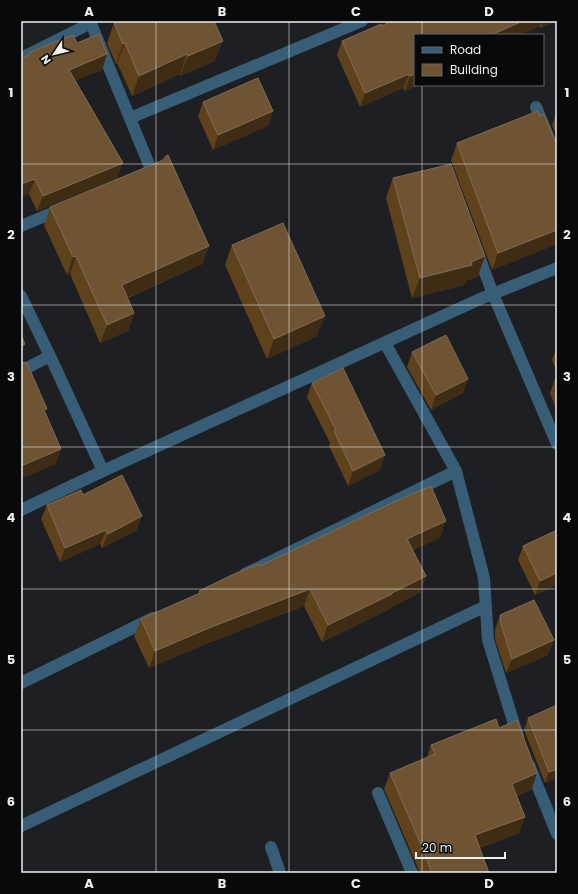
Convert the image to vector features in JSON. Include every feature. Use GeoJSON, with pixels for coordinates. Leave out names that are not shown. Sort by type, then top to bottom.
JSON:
{"type":"FeatureCollection","features":[{"type":"Feature","properties":{"kind":"street"},"geometry":{"type":"LineString","coordinates":[[130,118],[362,21]]}},
{"type":"Feature","properties":{"kind":"street"},"geometry":{"type":"LineString","coordinates":[[21,58],[91,22],[152,172],[130,181]]}},
{"type":"Feature","properties":{"kind":"street"},"geometry":{"type":"LineString","coordinates":[[536,106],[557,158]]}},
{"type":"Feature","properties":{"kind":"street"},"geometry":{"type":"LineString","coordinates":[[21,226],[72,205]]}},
{"type":"Feature","properties":{"kind":"street"},"geometry":{"type":"LineString","coordinates":[[474,244],[493,294],[557,444]]}},
{"type":"Feature","properties":{"kind":"street"},"geometry":{"type":"LineString","coordinates":[[21,510],[103,471],[472,303],[557,268]]}},
{"type":"Feature","properties":{"kind":"street"},"geometry":{"type":"LineString","coordinates":[[21,296],[103,471]]}},
{"type":"Feature","properties":{"kind":"street"},"geometry":{"type":"LineString","coordinates":[[385,343],[456,471],[484,578],[488,640],[514,724],[557,834]]}},
{"type":"Feature","properties":{"kind":"street"},"geometry":{"type":"LineString","coordinates":[[21,370],[50,356]]}},
{"type":"Feature","properties":{"kind":"street"},"geometry":{"type":"LineString","coordinates":[[235,579],[456,471]]}},
{"type":"Feature","properties":{"kind":"street"},"geometry":{"type":"LineString","coordinates":[[21,826],[486,606]]}},
{"type":"Feature","properties":{"kind":"street"},"geometry":{"type":"LineString","coordinates":[[21,683],[164,613]]}},
{"type":"Feature","properties":{"kind":"street"},"geometry":{"type":"LineString","coordinates":[[378,793],[412,873]]}},
{"type":"Feature","properties":{"kind":"street"},"geometry":{"type":"LineString","coordinates":[[271,847],[280,873]]}},
{"type":"Feature","properties":{"kind":"building"},"geometry":{"type":"Polygon","coordinates":[[[119,21],[214,21],[223,41],[188,56],[187,54],[139,76],[125,43],[123,44],[114,23],[119,21]]]}},
{"type":"Feature","properties":{"kind":"building"},"geometry":{"type":"Polygon","coordinates":[[[392,21],[523,21],[493,34],[414,34],[414,74],[410,76],[409,74],[365,93],[342,41],[381,24],[381,26],[392,21]]]}},
{"type":"Feature","properties":{"kind":"building"},"geometry":{"type":"Polygon","coordinates":[[[99,34],[107,54],[69,70],[123,163],[43,196],[35,179],[21,184],[21,59],[30,54],[30,52],[73,35],[77,43],[99,34]]]}},
{"type":"Feature","properties":{"kind":"building"},"geometry":{"type":"Polygon","coordinates":[[[258,78],[273,111],[218,135],[203,102],[258,78]]]}},
{"type":"Feature","properties":{"kind":"building"},"geometry":{"type":"Polygon","coordinates":[[[538,111],[539,116],[544,114],[557,145],[557,230],[498,253],[457,143],[538,111]]]}},
{"type":"Feature","properties":{"kind":"building"},"geometry":{"type":"Polygon","coordinates":[[[168,155],[209,246],[122,285],[134,313],[107,325],[76,256],[73,257],[50,207],[161,161],[168,155]]]}},
{"type":"Feature","properties":{"kind":"building"},"geometry":{"type":"Polygon","coordinates":[[[451,164],[485,256],[471,262],[472,265],[420,278],[393,178],[451,164]]]}},
{"type":"Feature","properties":{"kind":"building"},"geometry":{"type":"Polygon","coordinates":[[[283,223],[325,316],[274,339],[232,245],[283,223]]]}},
{"type":"Feature","properties":{"kind":"building"},"geometry":{"type":"Polygon","coordinates":[[[21,335],[25,344],[21,346],[21,335]]]}},
{"type":"Feature","properties":{"kind":"building"},"geometry":{"type":"Polygon","coordinates":[[[446,335],[468,379],[436,395],[412,352],[446,335]]]}},
{"type":"Feature","properties":{"kind":"building"},"geometry":{"type":"Polygon","coordinates":[[[21,360],[22,362],[27,363],[47,409],[44,410],[61,449],[21,466],[21,360]]]}},
{"type":"Feature","properties":{"kind":"building"},"geometry":{"type":"Polygon","coordinates":[[[343,368],[385,455],[353,471],[334,431],[336,430],[312,383],[343,368]]]}},
{"type":"Feature","properties":{"kind":"building"},"geometry":{"type":"Polygon","coordinates":[[[122,475],[142,516],[108,534],[106,530],[65,548],[47,505],[81,490],[83,495],[122,475]]]}},
{"type":"Feature","properties":{"kind":"building"},"geometry":{"type":"Polygon","coordinates":[[[431,486],[446,521],[407,539],[426,576],[328,625],[310,589],[209,628],[155,651],[141,619],[200,593],[199,591],[234,574],[259,564],[260,566],[396,501],[431,486]]]}},
{"type":"Feature","properties":{"kind":"building"},"geometry":{"type":"Polygon","coordinates":[[[557,530],[557,573],[540,581],[523,546],[557,530]]]}},
{"type":"Feature","properties":{"kind":"building"},"geometry":{"type":"Polygon","coordinates":[[[534,600],[554,640],[512,659],[501,624],[500,615],[534,600]]]}},
{"type":"Feature","properties":{"kind":"building"},"geometry":{"type":"Polygon","coordinates":[[[557,705],[557,769],[549,772],[528,718],[557,705]]]}},
{"type":"Feature","properties":{"kind":"building"},"geometry":{"type":"Polygon","coordinates":[[[496,719],[499,728],[517,720],[537,773],[512,784],[525,817],[475,835],[489,873],[432,873],[390,773],[435,754],[431,745],[496,719]]]}}]}
